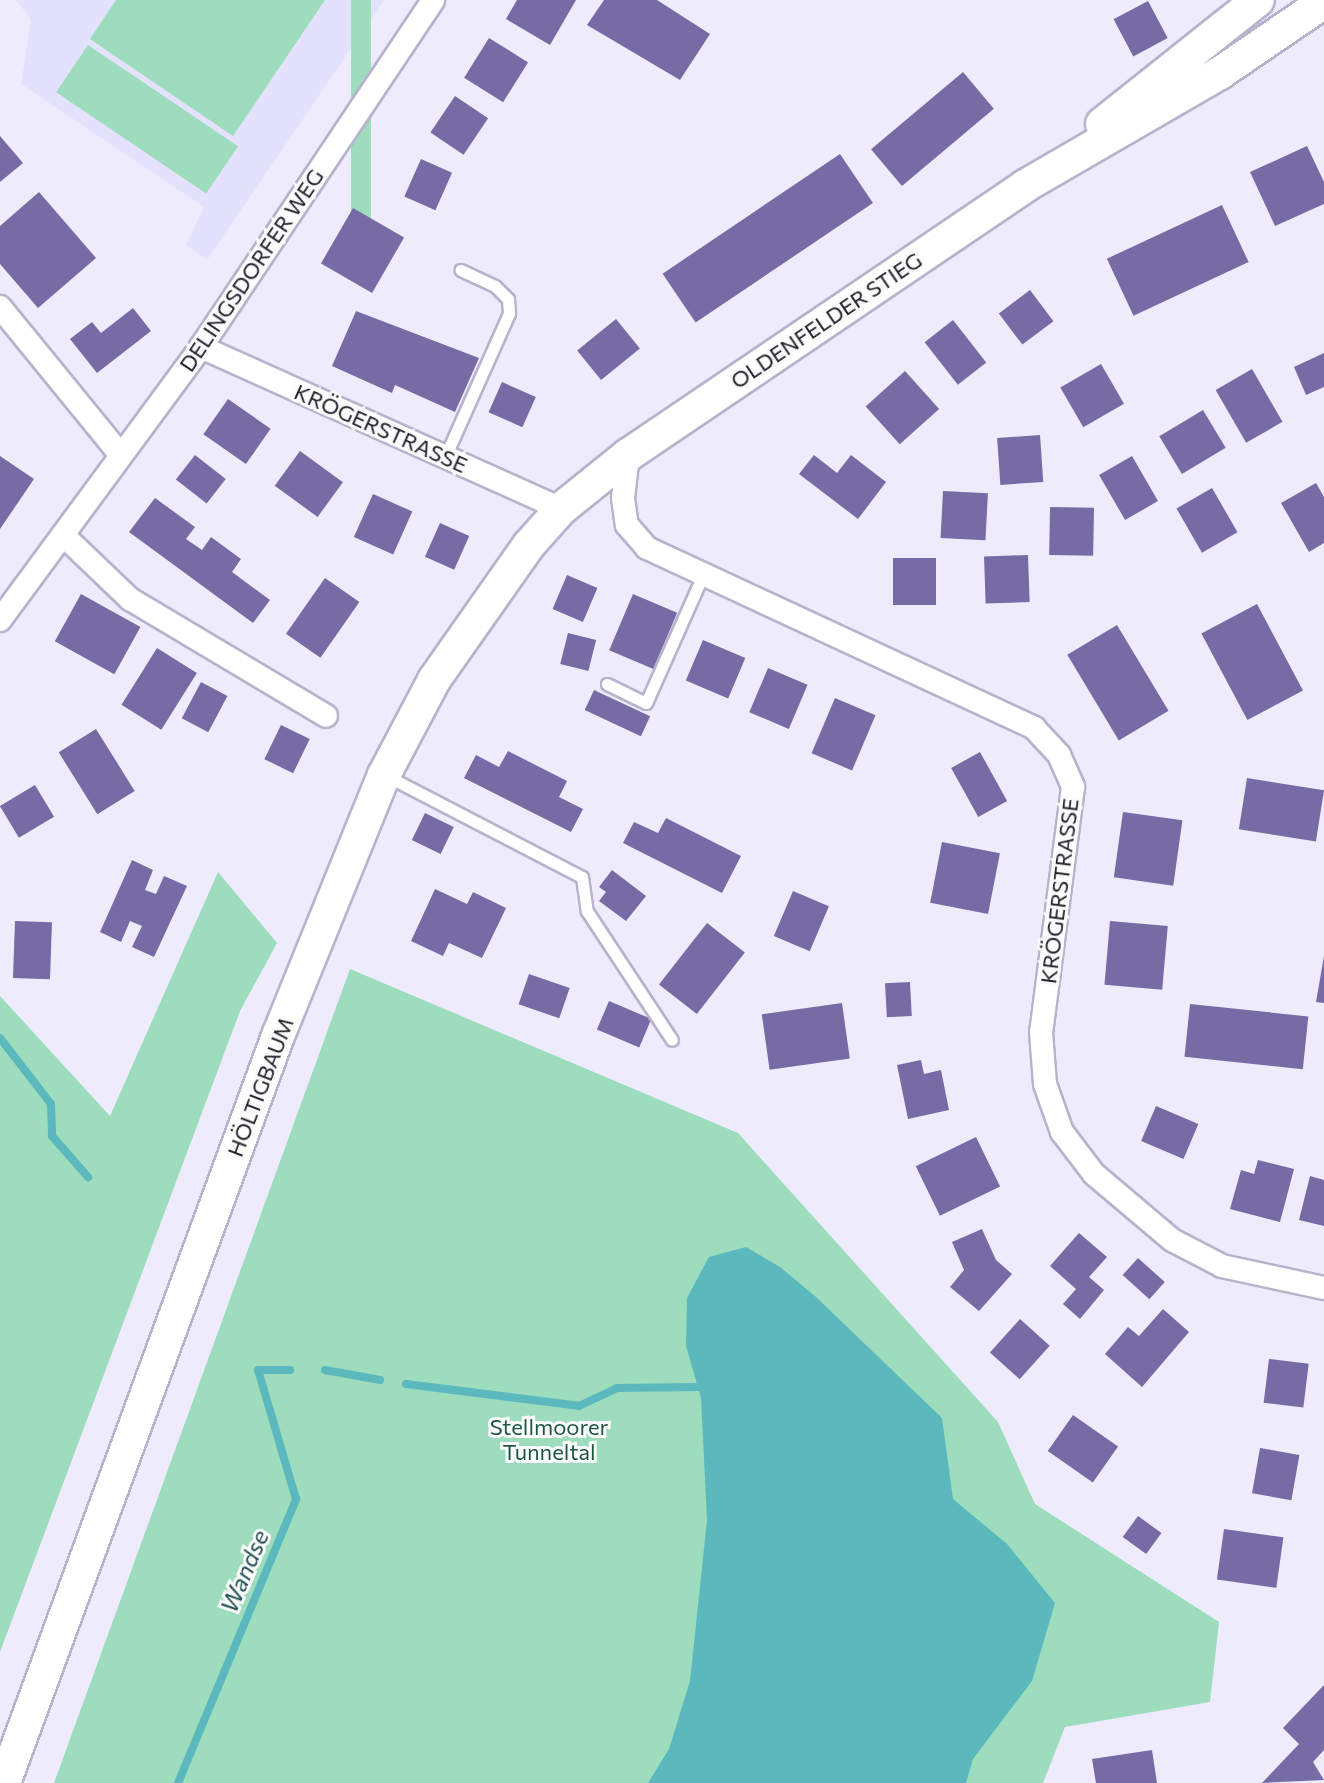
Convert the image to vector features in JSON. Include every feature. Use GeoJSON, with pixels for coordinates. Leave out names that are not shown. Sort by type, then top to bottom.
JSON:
{"type":"FeatureCollection","features":[{"type":"Feature","properties":{"kind":"main road","name":"OLDENFELDER STIEG"},"geometry":{"type":"LineString","coordinates":[[1025,186],[1258,0]]}},
{"type":"Feature","properties":{"kind":"main road","name":"OLDENFELDER STIEG"},"geometry":{"type":"LineString","coordinates":[[628,455],[1025,186],[1220,73],[1324,2]]}},
{"type":"Feature","properties":{"kind":"main road","name":"HÖLTIGBAUM"},"geometry":{"type":"LineString","coordinates":[[4,1783],[278,1036],[384,775],[434,680],[561,509],[628,455]]}},
{"type":"Feature","properties":{"kind":"street","name":"DELINGSDORFER WEG"},"geometry":{"type":"LineString","coordinates":[[0,620],[201,347],[433,0]]}},
{"type":"Feature","properties":{"kind":"street"},"geometry":{"type":"LineString","coordinates":[[0,307],[120,454]]}},
{"type":"Feature","properties":{"kind":"street","name":"KRÖGERSTRASSE"},"geometry":{"type":"LineString","coordinates":[[201,347],[561,509]]}},
{"type":"Feature","properties":{"kind":"street","name":"KRÖGERSTRASSE"},"geometry":{"type":"LineString","coordinates":[[628,455],[623,498],[630,531],[647,548],[1034,728],[1059,755],[1073,787],[1041,1032],[1045,1084],[1062,1132],[1094,1174],[1172,1240],[1222,1266],[1324,1288]]}},
{"type":"Feature","properties":{"kind":"street"},"geometry":{"type":"LineString","coordinates":[[63,535],[130,599],[326,716]]}},
{"type":"Feature","properties":{"kind":"lane"},"geometry":{"type":"LineString","coordinates":[[445,457],[509,313],[508,299],[495,286],[461,270]]}},
{"type":"Feature","properties":{"kind":"lane"},"geometry":{"type":"LineString","coordinates":[[607,684],[646,703],[703,575]]}},
{"type":"Feature","properties":{"kind":"lane"},"geometry":{"type":"LineString","coordinates":[[384,775],[582,877],[587,911],[672,1040]]}},
{"type":"Feature","properties":{"kind":"shaded area"},"geometry":{"type":"Polygon","coordinates":[[[16,0],[384,0],[207,260],[186,245],[204,207],[21,84],[31,20],[16,0]]]}},
{"type":"Feature","properties":{"kind":"green space"},"geometry":{"type":"Polygon","coordinates":[[[116,0],[325,0],[233,136],[90,39],[116,0]]]}},
{"type":"Feature","properties":{"kind":"green space"},"geometry":{"type":"Polygon","coordinates":[[[351,0],[371,0],[371,261],[351,261],[351,0]]]}},
{"type":"Feature","properties":{"kind":"green space"},"geometry":{"type":"Polygon","coordinates":[[[88,45],[238,146],[206,193],[56,92],[88,45]]]}},
{"type":"Feature","properties":{"kind":"green space"},"geometry":{"type":"Polygon","coordinates":[[[218,872],[277,943],[240,1011],[0,1652],[0,996],[110,1116],[218,872]]]}},
{"type":"Feature","properties":{"kind":"green space","name":"Stellmoorer Tunneltal"},"geometry":{"type":"Polygon","coordinates":[[[350,969],[738,1133],[998,1422],[1035,1504],[1219,1622],[1210,1702],[1065,1727],[1043,1783],[54,1783],[350,969]]]}},
{"type":"Feature","properties":{"kind":"water"},"geometry":{"type":"Polygon","coordinates":[[[746,1247],[780,1267],[816,1297],[942,1418],[953,1499],[1007,1544],[1055,1603],[1032,1681],[973,1759],[966,1783],[648,1783],[669,1749],[690,1681],[707,1520],[701,1398],[686,1346],[687,1298],[709,1257],[746,1247]]]}},
{"type":"Feature","properties":{"kind":"building"},"geometry":{"type":"Polygon","coordinates":[[[517,0],[576,0],[550,45],[506,19],[517,0]]]}},
{"type":"Feature","properties":{"kind":"building"},"geometry":{"type":"Polygon","coordinates":[[[604,0],[657,0],[710,34],[680,80],[587,25],[604,0]]]}},
{"type":"Feature","properties":{"kind":"building"},"geometry":{"type":"Polygon","coordinates":[[[1148,1],[1168,38],[1133,56],[1114,19],[1148,1]]]}},
{"type":"Feature","properties":{"kind":"building"},"geometry":{"type":"Polygon","coordinates":[[[489,38],[528,62],[503,102],[464,78],[489,38]]]}},
{"type":"Feature","properties":{"kind":"building"},"geometry":{"type":"Polygon","coordinates":[[[963,72],[994,109],[902,186],[871,149],[963,72]]]}},
{"type":"Feature","properties":{"kind":"building"},"geometry":{"type":"Polygon","coordinates":[[[455,96],[488,118],[464,155],[430,132],[455,96]]]}},
{"type":"Feature","properties":{"kind":"building"},"geometry":{"type":"Polygon","coordinates":[[[0,136],[23,163],[0,182],[0,136]]]}},
{"type":"Feature","properties":{"kind":"building"},"geometry":{"type":"Polygon","coordinates":[[[1307,146],[1324,182],[1324,204],[1275,226],[1250,172],[1307,146]]]}},
{"type":"Feature","properties":{"kind":"building"},"geometry":{"type":"Polygon","coordinates":[[[840,154],[873,203],[696,323],[663,274],[840,154]]]}},
{"type":"Feature","properties":{"kind":"building"},"geometry":{"type":"Polygon","coordinates":[[[421,159],[452,173],[435,210],[404,196],[421,159]]]}},
{"type":"Feature","properties":{"kind":"building"},"geometry":{"type":"Polygon","coordinates":[[[39,192],[96,258],[38,308],[0,264],[0,226],[39,192]]]}},
{"type":"Feature","properties":{"kind":"building"},"geometry":{"type":"Polygon","coordinates":[[[1222,205],[1249,262],[1134,316],[1107,259],[1222,205]]]}},
{"type":"Feature","properties":{"kind":"building"},"geometry":{"type":"Polygon","coordinates":[[[353,208],[404,238],[372,293],[321,263],[353,208]]]}},
{"type":"Feature","properties":{"kind":"building"},"geometry":{"type":"Polygon","coordinates":[[[1030,290],[1053,321],[1022,345],[999,313],[1030,290]]]}},
{"type":"Feature","properties":{"kind":"building"},"geometry":{"type":"Polygon","coordinates":[[[133,308],[151,331],[97,373],[70,339],[92,322],[101,333],[133,308]]]}},
{"type":"Feature","properties":{"kind":"building"},"geometry":{"type":"Polygon","coordinates":[[[356,311],[479,358],[455,412],[395,385],[392,393],[332,366],[356,311]]]}},
{"type":"Feature","properties":{"kind":"building"},"geometry":{"type":"Polygon","coordinates":[[[616,319],[640,349],[601,380],[577,350],[616,319]]]}},
{"type":"Feature","properties":{"kind":"building"},"geometry":{"type":"Polygon","coordinates":[[[953,320],[986,363],[958,385],[925,342],[953,320]]]}},
{"type":"Feature","properties":{"kind":"building"},"geometry":{"type":"Polygon","coordinates":[[[1324,353],[1324,387],[1306,395],[1294,367],[1324,353]]]}},
{"type":"Feature","properties":{"kind":"building"},"geometry":{"type":"Polygon","coordinates":[[[1101,364],[1124,404],[1083,427],[1060,388],[1101,364]]]}},
{"type":"Feature","properties":{"kind":"building"},"geometry":{"type":"Polygon","coordinates":[[[1252,369],[1282,422],[1246,443],[1216,390],[1252,369]]]}},
{"type":"Feature","properties":{"kind":"building"},"geometry":{"type":"Polygon","coordinates":[[[905,371],[939,409],[900,444],[866,406],[905,371]]]}},
{"type":"Feature","properties":{"kind":"building"},"geometry":{"type":"Polygon","coordinates":[[[502,382],[536,397],[522,427],[489,412],[502,382]]]}},
{"type":"Feature","properties":{"kind":"building"},"geometry":{"type":"Polygon","coordinates":[[[228,399],[271,429],[246,464],[203,434],[228,399]]]}},
{"type":"Feature","properties":{"kind":"building"},"geometry":{"type":"Polygon","coordinates":[[[1203,410],[1226,448],[1182,474],[1159,436],[1203,410]]]}},
{"type":"Feature","properties":{"kind":"building"},"geometry":{"type":"Polygon","coordinates":[[[1040,435],[1043,482],[1000,485],[997,438],[1040,435]]]}},
{"type":"Feature","properties":{"kind":"building"},"geometry":{"type":"Polygon","coordinates":[[[300,451],[343,482],[318,517],[275,486],[300,451]]]}},
{"type":"Feature","properties":{"kind":"building"},"geometry":{"type":"Polygon","coordinates":[[[195,455],[226,479],[207,503],[176,479],[195,455]]]}},
{"type":"Feature","properties":{"kind":"building"},"geometry":{"type":"Polygon","coordinates":[[[814,455],[837,473],[851,455],[886,482],[858,519],[799,474],[814,455]]]}},
{"type":"Feature","properties":{"kind":"building"},"geometry":{"type":"Polygon","coordinates":[[[0,456],[34,479],[0,529],[0,456]]]}},
{"type":"Feature","properties":{"kind":"building"},"geometry":{"type":"Polygon","coordinates":[[[1132,456],[1158,501],[1125,520],[1099,475],[1132,456]]]}},
{"type":"Feature","properties":{"kind":"building"},"geometry":{"type":"Polygon","coordinates":[[[1316,483],[1324,497],[1324,543],[1309,552],[1281,503],[1316,483]]]}},
{"type":"Feature","properties":{"kind":"building"},"geometry":{"type":"Polygon","coordinates":[[[1212,488],[1238,532],[1202,553],[1176,508],[1212,488]]]}},
{"type":"Feature","properties":{"kind":"building"},"geometry":{"type":"Polygon","coordinates":[[[943,491],[988,493],[985,540],[941,538],[943,491]]]}},
{"type":"Feature","properties":{"kind":"building"},"geometry":{"type":"Polygon","coordinates":[[[373,494],[412,511],[393,554],[354,537],[373,494]]]}},
{"type":"Feature","properties":{"kind":"building"},"geometry":{"type":"Polygon","coordinates":[[[155,498],[195,527],[186,539],[202,550],[211,537],[241,559],[232,572],[270,600],[253,623],[129,532],[155,498]]]}},
{"type":"Feature","properties":{"kind":"building"},"geometry":{"type":"Polygon","coordinates":[[[1050,507],[1094,508],[1093,556],[1049,555],[1050,507]]]}},
{"type":"Feature","properties":{"kind":"building"},"geometry":{"type":"Polygon","coordinates":[[[440,523],[469,536],[454,570],[425,557],[440,523]]]}},
{"type":"Feature","properties":{"kind":"building"},"geometry":{"type":"Polygon","coordinates":[[[1028,555],[1030,602],[986,604],[984,557],[1028,555]]]}},
{"type":"Feature","properties":{"kind":"building"},"geometry":{"type":"Polygon","coordinates":[[[893,558],[936,558],[936,605],[893,605],[893,558]]]}},
{"type":"Feature","properties":{"kind":"building"},"geometry":{"type":"Polygon","coordinates":[[[567,575],[597,588],[583,622],[553,609],[567,575]]]}},
{"type":"Feature","properties":{"kind":"building"},"geometry":{"type":"Polygon","coordinates":[[[325,578],[359,602],[320,658],[286,634],[325,578]]]}},
{"type":"Feature","properties":{"kind":"building"},"geometry":{"type":"Polygon","coordinates":[[[81,594],[140,627],[114,674],[55,641],[81,594]]]}},
{"type":"Feature","properties":{"kind":"building"},"geometry":{"type":"Polygon","coordinates":[[[633,594],[677,613],[653,669],[609,650],[633,594]]]}},
{"type":"Feature","properties":{"kind":"building"},"geometry":{"type":"Polygon","coordinates":[[[1257,604],[1303,691],[1247,720],[1201,634],[1257,604]]]}},
{"type":"Feature","properties":{"kind":"building"},"geometry":{"type":"Polygon","coordinates":[[[1117,625],[1169,711],[1119,741],[1067,655],[1117,625]]]}},
{"type":"Feature","properties":{"kind":"building"},"geometry":{"type":"Polygon","coordinates":[[[568,633],[596,640],[588,671],[560,664],[568,633]]]}},
{"type":"Feature","properties":{"kind":"building"},"geometry":{"type":"Polygon","coordinates":[[[703,640],[745,658],[728,698],[686,681],[703,640]]]}},
{"type":"Feature","properties":{"kind":"building"},"geometry":{"type":"Polygon","coordinates":[[[157,648],[197,673],[161,730],[121,705],[157,648]]]}},
{"type":"Feature","properties":{"kind":"building"},"geometry":{"type":"Polygon","coordinates":[[[768,668],[808,685],[789,729],[749,712],[768,668]]]}},
{"type":"Feature","properties":{"kind":"building"},"geometry":{"type":"Polygon","coordinates":[[[201,682],[227,696],[208,732],[182,718],[201,682]]]}},
{"type":"Feature","properties":{"kind":"building"},"geometry":{"type":"Polygon","coordinates":[[[594,690],[650,716],[641,736],[585,710],[594,690]]]}},
{"type":"Feature","properties":{"kind":"building"},"geometry":{"type":"Polygon","coordinates":[[[835,698],[876,715],[852,770],[812,753],[835,698]]]}},
{"type":"Feature","properties":{"kind":"building"},"geometry":{"type":"Polygon","coordinates":[[[281,725],[310,739],[293,773],[264,759],[281,725]]]}},
{"type":"Feature","properties":{"kind":"building"},"geometry":{"type":"Polygon","coordinates":[[[96,729],[135,791],[97,814],[59,752],[96,729]]]}},
{"type":"Feature","properties":{"kind":"building"},"geometry":{"type":"Polygon","coordinates":[[[508,751],[567,781],[559,797],[583,809],[571,832],[464,778],[476,755],[499,767],[508,751]]]}},
{"type":"Feature","properties":{"kind":"building"},"geometry":{"type":"Polygon","coordinates":[[[980,752],[1007,801],[978,817],[951,768],[980,752]]]}},
{"type":"Feature","properties":{"kind":"building"},"geometry":{"type":"Polygon","coordinates":[[[1247,778],[1324,790],[1316,842],[1239,829],[1247,778]]]}},
{"type":"Feature","properties":{"kind":"building"},"geometry":{"type":"Polygon","coordinates":[[[35,785],[54,817],[19,838],[0,806],[35,785]]]}},
{"type":"Feature","properties":{"kind":"building"},"geometry":{"type":"Polygon","coordinates":[[[1123,812],[1182,820],[1173,886],[1114,877],[1123,812]]]}},
{"type":"Feature","properties":{"kind":"building"},"geometry":{"type":"Polygon","coordinates":[[[425,813],[454,827],[441,854],[412,840],[425,813]]]}},
{"type":"Feature","properties":{"kind":"building"},"geometry":{"type":"Polygon","coordinates":[[[666,818],[741,856],[722,893],[623,843],[634,822],[658,833],[666,818]]]}},
{"type":"Feature","properties":{"kind":"building"},"geometry":{"type":"Polygon","coordinates":[[[942,842],[1000,853],[988,914],[930,903],[942,842]]]}},
{"type":"Feature","properties":{"kind":"building"},"geometry":{"type":"Polygon","coordinates":[[[132,860],[153,870],[145,890],[156,894],[164,876],[187,886],[154,957],[132,947],[142,926],[130,921],[121,942],[100,932],[132,860]]]}},
{"type":"Feature","properties":{"kind":"building"},"geometry":{"type":"Polygon","coordinates":[[[612,870],[646,896],[626,921],[599,901],[606,892],[599,887],[612,870]]]}},
{"type":"Feature","properties":{"kind":"building"},"geometry":{"type":"Polygon","coordinates":[[[435,889],[467,904],[473,892],[506,908],[482,958],[449,943],[443,956],[411,941],[435,889]]]}},
{"type":"Feature","properties":{"kind":"building"},"geometry":{"type":"Polygon","coordinates":[[[793,891],[829,906],[810,951],[774,936],[793,891]]]}},
{"type":"Feature","properties":{"kind":"building"},"geometry":{"type":"Polygon","coordinates":[[[15,921],[52,922],[50,979],[13,978],[15,921]]]}},
{"type":"Feature","properties":{"kind":"building"},"geometry":{"type":"Polygon","coordinates":[[[1110,921],[1168,926],[1162,990],[1104,985],[1110,921]]]}},
{"type":"Feature","properties":{"kind":"building"},"geometry":{"type":"Polygon","coordinates":[[[707,923],[745,953],[697,1014],[659,984],[707,923]]]}},
{"type":"Feature","properties":{"kind":"building"},"geometry":{"type":"Polygon","coordinates":[[[1324,956],[1324,1003],[1316,1002],[1324,956]]]}},
{"type":"Feature","properties":{"kind":"building"},"geometry":{"type":"Polygon","coordinates":[[[529,974],[570,988],[559,1018],[519,1004],[529,974]]]}},
{"type":"Feature","properties":{"kind":"building"},"geometry":{"type":"Polygon","coordinates":[[[910,982],[912,1016],[887,1017],[885,983],[910,982]]]}},
{"type":"Feature","properties":{"kind":"building"},"geometry":{"type":"Polygon","coordinates":[[[609,1001],[651,1019],[639,1048],[597,1030],[609,1001]]]}},
{"type":"Feature","properties":{"kind":"building"},"geometry":{"type":"Polygon","coordinates":[[[842,1003],[850,1058],[770,1070],[762,1014],[842,1003]]]}},
{"type":"Feature","properties":{"kind":"building"},"geometry":{"type":"Polygon","coordinates":[[[1190,1004],[1308,1016],[1303,1069],[1184,1057],[1190,1004]]]}},
{"type":"Feature","properties":{"kind":"building"},"geometry":{"type":"Polygon","coordinates":[[[921,1060],[924,1074],[941,1070],[949,1110],[908,1119],[897,1065],[921,1060]]]}},
{"type":"Feature","properties":{"kind":"building"},"geometry":{"type":"Polygon","coordinates":[[[1156,1106],[1198,1124],[1183,1159],[1141,1141],[1156,1106]]]}},
{"type":"Feature","properties":{"kind":"building"},"geometry":{"type":"Polygon","coordinates":[[[976,1137],[1000,1186],[940,1216],[916,1166],[976,1137]]]}},
{"type":"Feature","properties":{"kind":"building"},"geometry":{"type":"Polygon","coordinates":[[[1258,1160],[1294,1169],[1280,1222],[1230,1209],[1241,1170],[1254,1174],[1258,1160]]]}},
{"type":"Feature","properties":{"kind":"building"},"geometry":{"type":"Polygon","coordinates":[[[1310,1176],[1324,1180],[1324,1226],[1299,1220],[1310,1176]]]}},
{"type":"Feature","properties":{"kind":"building"},"geometry":{"type":"Polygon","coordinates":[[[982,1229],[996,1260],[1012,1274],[979,1311],[950,1287],[964,1270],[952,1242],[982,1229]]]}},
{"type":"Feature","properties":{"kind":"building"},"geometry":{"type":"Polygon","coordinates":[[[1079,1233],[1107,1257],[1089,1277],[1104,1290],[1080,1319],[1063,1304],[1076,1289],[1050,1266],[1079,1233]]]}},
{"type":"Feature","properties":{"kind":"building"},"geometry":{"type":"Polygon","coordinates":[[[1138,1258],[1165,1282],[1149,1299],[1123,1275],[1138,1258]]]}},
{"type":"Feature","properties":{"kind":"building"},"geometry":{"type":"Polygon","coordinates":[[[1163,1309],[1189,1332],[1142,1387],[1105,1354],[1128,1327],[1139,1336],[1163,1309]]]}},
{"type":"Feature","properties":{"kind":"building"},"geometry":{"type":"Polygon","coordinates":[[[1020,1319],[1050,1346],[1020,1379],[990,1352],[1020,1319]]]}},
{"type":"Feature","properties":{"kind":"building"},"geometry":{"type":"Polygon","coordinates":[[[1269,1359],[1309,1364],[1303,1408],[1264,1403],[1269,1359]]]}},
{"type":"Feature","properties":{"kind":"building"},"geometry":{"type":"Polygon","coordinates":[[[1073,1415],[1118,1447],[1093,1483],[1048,1451],[1073,1415]]]}},
{"type":"Feature","properties":{"kind":"building"},"geometry":{"type":"Polygon","coordinates":[[[1260,1448],[1299,1455],[1291,1500],[1252,1493],[1260,1448]]]}},
{"type":"Feature","properties":{"kind":"building"},"geometry":{"type":"Polygon","coordinates":[[[1138,1516],[1161,1533],[1146,1554],[1123,1537],[1138,1516]]]}},
{"type":"Feature","properties":{"kind":"building"},"geometry":{"type":"Polygon","coordinates":[[[1224,1529],[1283,1537],[1276,1588],[1217,1580],[1224,1529]]]}},
{"type":"Feature","properties":{"kind":"building"},"geometry":{"type":"Polygon","coordinates":[[[1324,1685],[1324,1750],[1313,1762],[1324,1780],[1262,1783],[1299,1744],[1283,1728],[1324,1685]]]}},
{"type":"Feature","properties":{"kind":"building"},"geometry":{"type":"Polygon","coordinates":[[[1152,1750],[1157,1783],[1096,1783],[1092,1759],[1152,1750]]]}},
{"type":"Feature","properties":{"kind":"waterway","name":"Wandse"},"geometry":{"type":"LineString","coordinates":[[0,1038],[51,1104],[52,1136],[88,1177]]}},
{"type":"Feature","properties":{"kind":"waterway","name":"Wandse"},"geometry":{"type":"LineString","coordinates":[[178,1783],[296,1499],[258,1370],[290,1370]]}},
{"type":"Feature","properties":{"kind":"waterway"},"geometry":{"type":"LineString","coordinates":[[325,1370],[380,1380]]}},
{"type":"Feature","properties":{"kind":"waterway"},"geometry":{"type":"LineString","coordinates":[[406,1384],[579,1406],[617,1388],[698,1387]]}}]}
